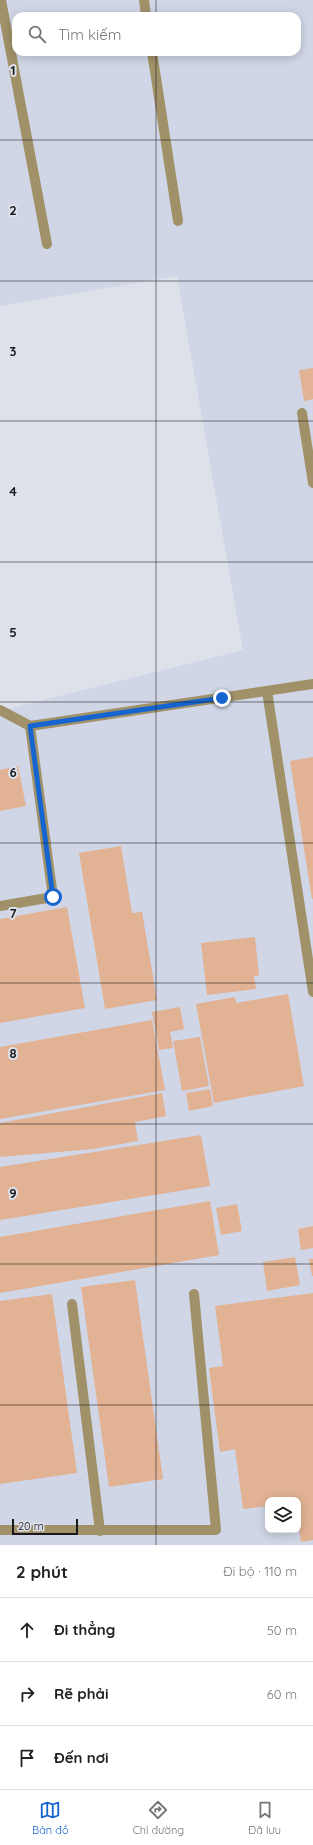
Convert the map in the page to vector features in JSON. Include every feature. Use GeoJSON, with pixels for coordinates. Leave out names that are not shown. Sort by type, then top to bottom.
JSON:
{"type":"FeatureCollection","features":[{"type":"Feature","properties":{"kind":"street"},"geometry":{"type":"LineString","coordinates":[[1,0],[47,244]]}},
{"type":"Feature","properties":{"kind":"street"},"geometry":{"type":"LineString","coordinates":[[144,0],[146,12]]}},
{"type":"Feature","properties":{"kind":"street"},"geometry":{"type":"LineString","coordinates":[[153,56],[178,221]]}},
{"type":"Feature","properties":{"kind":"street"},"geometry":{"type":"LineString","coordinates":[[302,413],[313,483]]}},
{"type":"Feature","properties":{"kind":"street"},"geometry":{"type":"LineString","coordinates":[[0,710],[30,726],[313,684]]}},
{"type":"Feature","properties":{"kind":"street"},"geometry":{"type":"LineString","coordinates":[[267,691],[313,992]]}},
{"type":"Feature","properties":{"kind":"street"},"geometry":{"type":"LineString","coordinates":[[0,906],[53,897],[30,726]]}},
{"type":"Feature","properties":{"kind":"street"},"geometry":{"type":"LineString","coordinates":[[0,1530],[216,1530],[194,1294]]}},
{"type":"Feature","properties":{"kind":"street"},"geometry":{"type":"LineString","coordinates":[[72,1304],[100,1530]]}},
{"type":"Feature","properties":{"kind":"shaded area"},"geometry":{"type":"Polygon","coordinates":[[[0,0],[313,0],[313,1545],[0,1545],[0,711],[243,650],[177,276],[0,306],[0,0]]]}},
{"type":"Feature","properties":{"kind":"building"},"geometry":{"type":"Polygon","coordinates":[[[313,368],[313,399],[304,401],[299,370],[313,368]]]}},
{"type":"Feature","properties":{"kind":"building"},"geometry":{"type":"Polygon","coordinates":[[[313,757],[313,899],[312,899],[290,761],[313,757]]]}},
{"type":"Feature","properties":{"kind":"building"},"geometry":{"type":"Polygon","coordinates":[[[18,766],[26,806],[0,811],[0,770],[18,766]]]}},
{"type":"Feature","properties":{"kind":"building"},"geometry":{"type":"Polygon","coordinates":[[[121,846],[132,913],[142,912],[157,1000],[105,1009],[79,853],[121,846]]]}},
{"type":"Feature","properties":{"kind":"building"},"geometry":{"type":"Polygon","coordinates":[[[67,907],[85,1008],[0,1023],[0,919],[67,907]]]}},
{"type":"Feature","properties":{"kind":"building"},"geometry":{"type":"Polygon","coordinates":[[[255,937],[259,976],[254,976],[256,989],[207,995],[201,943],[255,937]]]}},
{"type":"Feature","properties":{"kind":"building"},"geometry":{"type":"Polygon","coordinates":[[[288,994],[304,1086],[214,1103],[196,1004],[235,997],[236,1003],[288,994]]]}},
{"type":"Feature","properties":{"kind":"building"},"geometry":{"type":"Polygon","coordinates":[[[180,1007],[184,1029],[170,1032],[173,1048],[159,1050],[152,1012],[180,1007]]]}},
{"type":"Feature","properties":{"kind":"building"},"geometry":{"type":"Polygon","coordinates":[[[152,1020],[165,1090],[0,1119],[0,1047],[152,1020]]]}},
{"type":"Feature","properties":{"kind":"building"},"geometry":{"type":"Polygon","coordinates":[[[200,1037],[209,1086],[182,1091],[173,1041],[200,1037]]]}},
{"type":"Feature","properties":{"kind":"building"},"geometry":{"type":"Polygon","coordinates":[[[210,1089],[213,1106],[189,1111],[186,1093],[210,1089]]]}},
{"type":"Feature","properties":{"kind":"building"},"geometry":{"type":"Polygon","coordinates":[[[162,1093],[166,1116],[135,1122],[138,1141],[93,1149],[0,1157],[0,1123],[162,1093]]]}},
{"type":"Feature","properties":{"kind":"building"},"geometry":{"type":"Polygon","coordinates":[[[201,1135],[210,1186],[0,1220],[0,1167],[201,1135]]]}},
{"type":"Feature","properties":{"kind":"building"},"geometry":{"type":"Polygon","coordinates":[[[210,1201],[219,1255],[0,1293],[0,1237],[210,1201]]]}},
{"type":"Feature","properties":{"kind":"building"},"geometry":{"type":"Polygon","coordinates":[[[237,1204],[242,1231],[221,1235],[216,1208],[237,1204]]]}},
{"type":"Feature","properties":{"kind":"building"},"geometry":{"type":"Polygon","coordinates":[[[313,1226],[313,1248],[301,1250],[298,1229],[313,1226]]]}},
{"type":"Feature","properties":{"kind":"building"},"geometry":{"type":"Polygon","coordinates":[[[295,1257],[300,1285],[267,1291],[263,1262],[295,1257]]]}},
{"type":"Feature","properties":{"kind":"building"},"geometry":{"type":"Polygon","coordinates":[[[309,1259],[313,1259],[313,1276],[312,1276],[309,1259]]]}},
{"type":"Feature","properties":{"kind":"building"},"geometry":{"type":"Polygon","coordinates":[[[135,1280],[163,1479],[109,1487],[81,1287],[135,1280]]]}},
{"type":"Feature","properties":{"kind":"building"},"geometry":{"type":"Polygon","coordinates":[[[313,1293],[313,1540],[301,1542],[300,1533],[301,1533],[301,1497],[265,1497],[265,1506],[243,1509],[235,1449],[220,1452],[209,1368],[223,1366],[215,1306],[313,1293]]]}},
{"type":"Feature","properties":{"kind":"building"},"geometry":{"type":"Polygon","coordinates":[[[52,1294],[77,1473],[0,1484],[0,1301],[52,1294]]]}},
{"type":"Feature","properties":{"kind":"route"},"geometry":{"type":"LineString","coordinates":[[53,897],[30,726],[222,698]]}}]}
